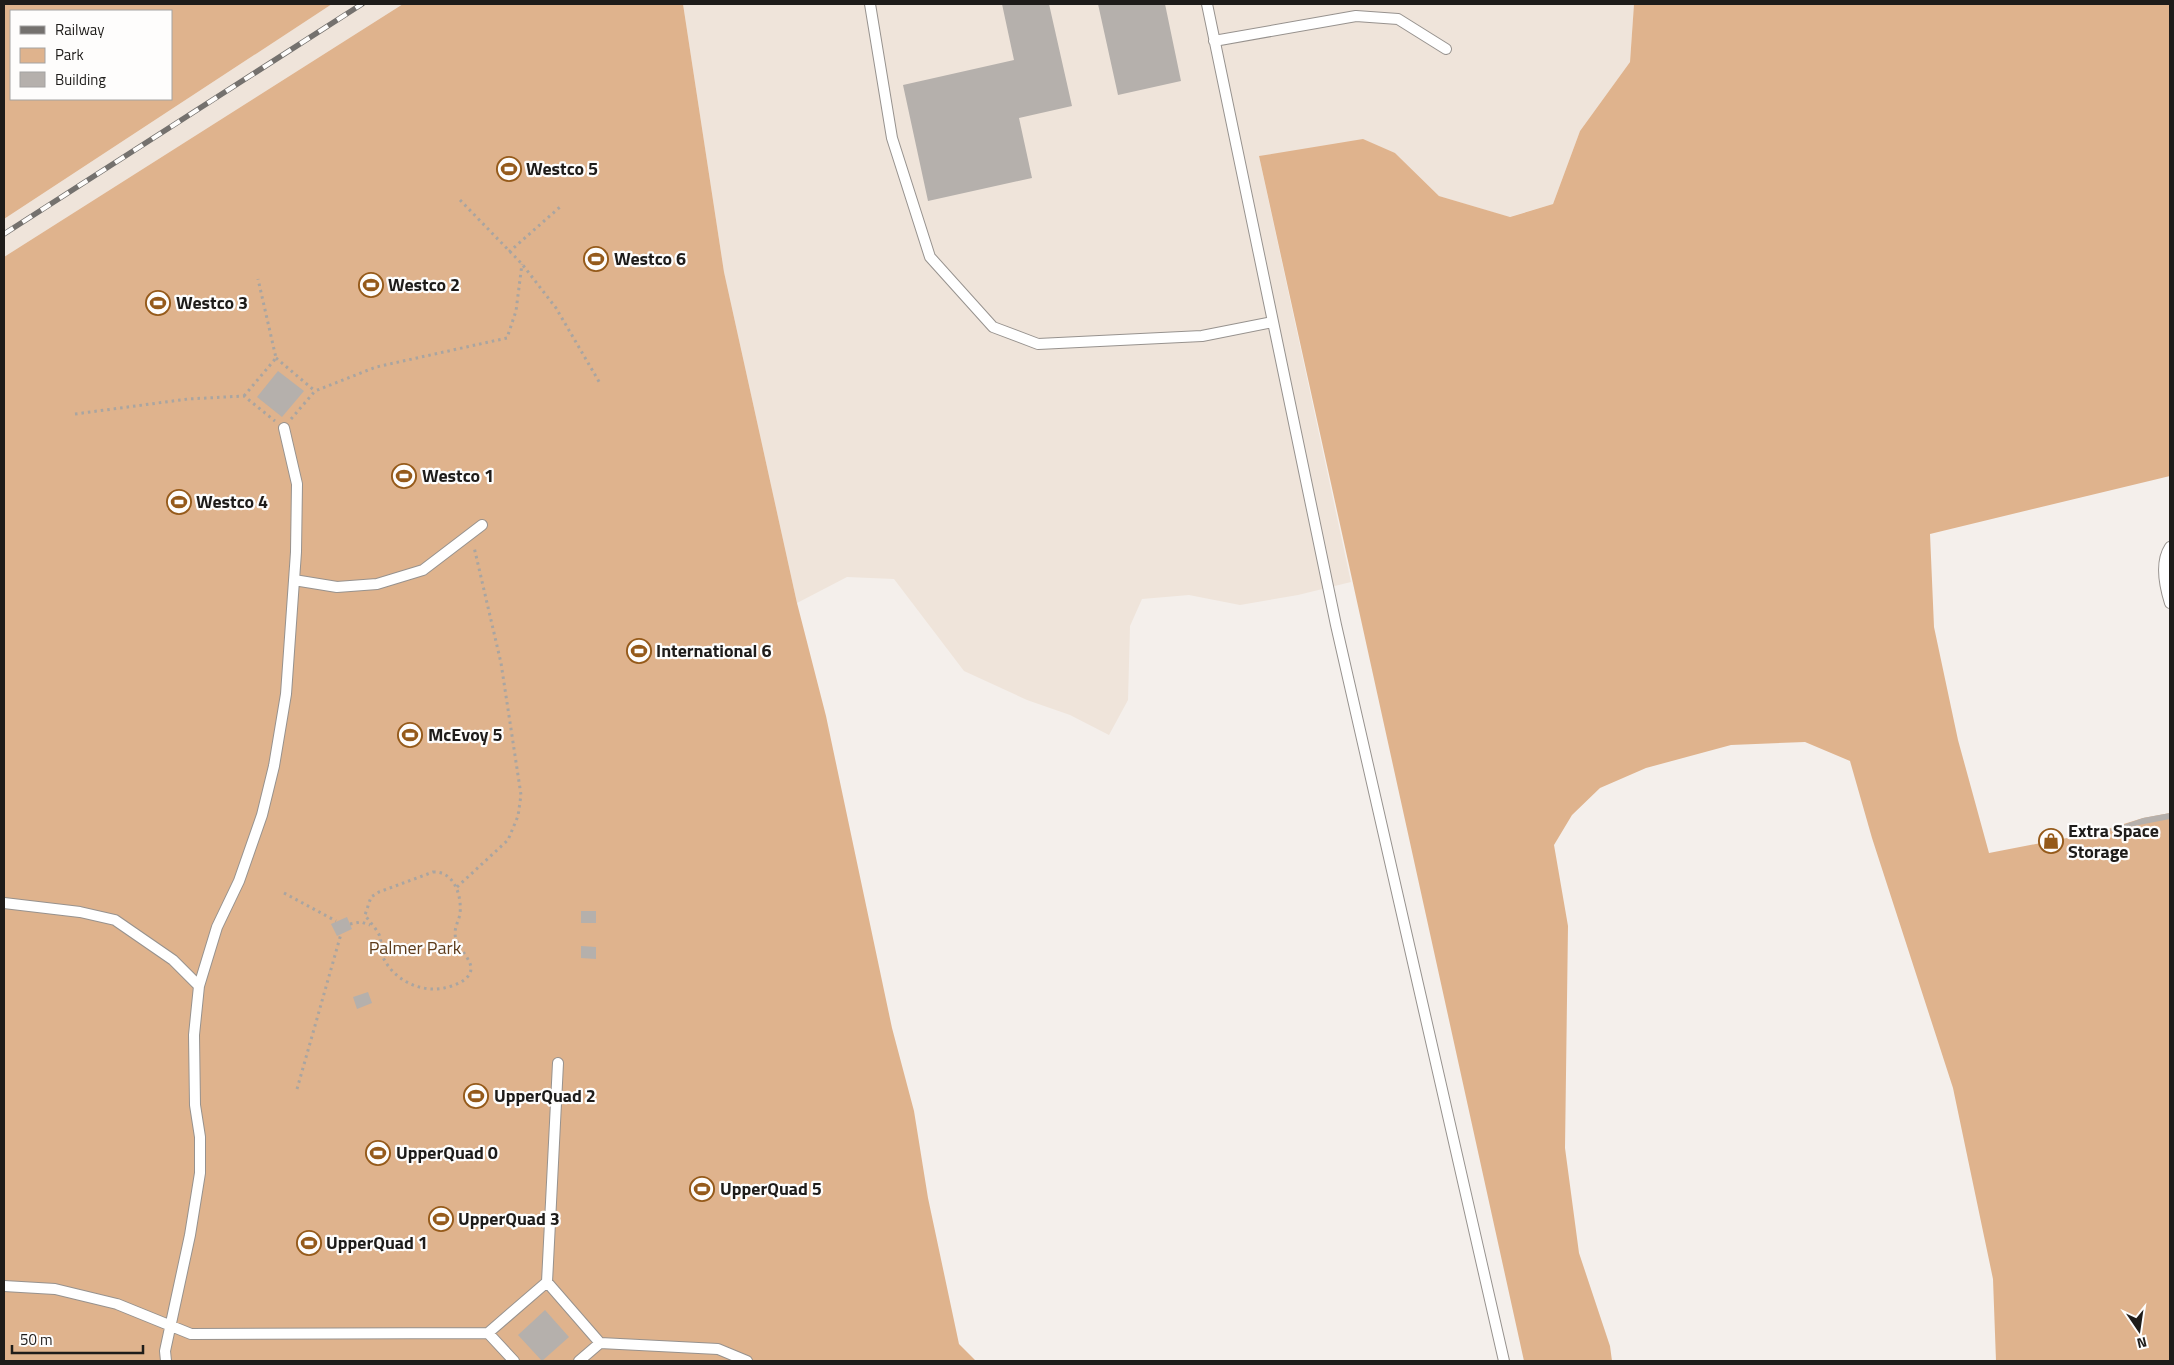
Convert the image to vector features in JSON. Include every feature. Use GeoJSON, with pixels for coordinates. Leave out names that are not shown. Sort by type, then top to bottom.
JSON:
{"type":"FeatureCollection","features":[{"type":"Feature","properties":{"kind":"lane"},"geometry":{"type":"LineString","coordinates":[[870,4],[892,138],[930,257],[994,327],[1038,344],[1202,336],[1273,322]]}},
{"type":"Feature","properties":{"kind":"lane"},"geometry":{"type":"LineString","coordinates":[[1207,4],[1336,625],[1504,1361]]}},
{"type":"Feature","properties":{"kind":"lane"},"geometry":{"type":"LineString","coordinates":[[1214,41],[1356,16],[1398,19],[1446,49]]}},
{"type":"Feature","properties":{"kind":"lane"},"geometry":{"type":"LineString","coordinates":[[166,1361],[164,1351],[190,1236],[200,1174],[200,1137],[195,1106],[194,1035],[199,986],[217,927],[239,881],[262,816],[274,766],[286,694],[294,580],[297,484],[284,428]]}},
{"type":"Feature","properties":{"kind":"lane"},"geometry":{"type":"LineString","coordinates":[[294,580],[337,587],[377,584],[422,570],[482,525]]}},
{"type":"Feature","properties":{"kind":"lane"},"geometry":{"type":"LineString","coordinates":[[2170,547],[2165,567],[2170,603]]}},
{"type":"Feature","properties":{"kind":"lane"},"geometry":{"type":"LineString","coordinates":[[4,903],[80,912],[115,920],[173,960],[199,986]]}},
{"type":"Feature","properties":{"kind":"lane"},"geometry":{"type":"LineString","coordinates":[[558,1063],[547,1282],[600,1343]]}},
{"type":"Feature","properties":{"kind":"lane"},"geometry":{"type":"LineString","coordinates":[[4,1286],[55,1289],[117,1304],[191,1334],[488,1333],[547,1282]]}},
{"type":"Feature","properties":{"kind":"lane"},"geometry":{"type":"LineString","coordinates":[[488,1333],[514,1361]]}},
{"type":"Feature","properties":{"kind":"lane"},"geometry":{"type":"LineString","coordinates":[[579,1361],[600,1343],[718,1349],[747,1361]]}},
{"type":"Feature","properties":{"kind":"path"},"geometry":{"type":"LineString","coordinates":[[460,200],[522,264],[556,308],[601,385]]}},
{"type":"Feature","properties":{"kind":"path"},"geometry":{"type":"LineString","coordinates":[[509,252],[560,207]]}},
{"type":"Feature","properties":{"kind":"path"},"geometry":{"type":"LineString","coordinates":[[75,414],[188,399],[244,396],[284,428],[315,391],[376,367],[507,338],[516,311],[522,264]]}},
{"type":"Feature","properties":{"kind":"path"},"geometry":{"type":"LineString","coordinates":[[258,279],[276,358],[315,391]]}},
{"type":"Feature","properties":{"kind":"path"},"geometry":{"type":"LineString","coordinates":[[244,396],[276,358]]}},
{"type":"Feature","properties":{"kind":"path"},"geometry":{"type":"LineString","coordinates":[[457,887],[508,840],[518,816],[521,795],[501,663],[472,534]]}},
{"type":"Feature","properties":{"kind":"path"},"geometry":{"type":"LineString","coordinates":[[360,922],[365,915],[371,897],[379,892],[433,872],[446,874],[457,887],[460,913],[455,929],[456,940],[471,964],[470,973],[465,980],[453,986],[426,990],[411,984],[388,967],[381,954],[380,937],[370,925],[365,915]]}},
{"type":"Feature","properties":{"kind":"path"},"geometry":{"type":"LineString","coordinates":[[284,893],[336,921]]}},
{"type":"Feature","properties":{"kind":"path"},"geometry":{"type":"LineString","coordinates":[[350,924],[360,922],[370,925]]}},
{"type":"Feature","properties":{"kind":"path"},"geometry":{"type":"LineString","coordinates":[[297,1089],[341,934]]}},
{"type":"Feature","properties":{"kind":"shaded area"},"geometry":{"type":"Polygon","coordinates":[[[332,4],[403,4],[4,257],[4,219],[332,4]]]}},
{"type":"Feature","properties":{"kind":"shaded area"},"geometry":{"type":"Polygon","coordinates":[[[683,4],[1634,4],[1630,62],[1580,131],[1553,204],[1509,217],[1439,196],[1395,153],[1259,156],[1351,582],[1298,595],[1240,605],[1189,595],[1142,599],[1130,626],[1128,700],[1109,735],[1070,715],[1027,700],[964,671],[894,579],[847,577],[797,603],[724,272],[683,4]]]}},
{"type":"Feature","properties":{"kind":"green space"},"geometry":{"type":"Polygon","coordinates":[[[4,4],[332,4],[4,219],[4,4]]]}},
{"type":"Feature","properties":{"kind":"green space","name":"Palmer Park"},"geometry":{"type":"Polygon","coordinates":[[[403,4],[683,4],[724,272],[797,603],[826,716],[892,1028],[914,1111],[928,1198],[959,1344],[976,1361],[4,1361],[4,257],[403,4]]]}},
{"type":"Feature","properties":{"kind":"green space"},"geometry":{"type":"Polygon","coordinates":[[[1634,4],[2170,4],[2170,476],[1930,534],[1934,627],[1958,740],[1989,853],[2098,832],[2143,818],[2170,813],[2170,1361],[1996,1361],[1993,1279],[1953,1088],[1872,838],[1850,761],[1805,742],[1731,745],[1646,768],[1600,788],[1572,815],[1554,845],[1568,926],[1565,1148],[1579,1253],[1610,1346],[1612,1361],[1524,1361],[1259,156],[1363,139],[1395,153],[1439,196],[1510,217],[1553,204],[1580,131],[1630,62],[1634,4]]]}},
{"type":"Feature","properties":{"kind":"building"},"geometry":{"type":"Polygon","coordinates":[[[1002,4],[1049,4],[1072,106],[1019,118],[1032,178],[928,201],[903,85],[1014,60],[1002,4]]]}},
{"type":"Feature","properties":{"kind":"building"},"geometry":{"type":"Polygon","coordinates":[[[1098,4],[1165,4],[1181,81],[1118,95],[1098,4]]]}},
{"type":"Feature","properties":{"kind":"building"},"geometry":{"type":"Polygon","coordinates":[[[278,371],[304,391],[282,417],[257,397],[278,371]]]}},
{"type":"Feature","properties":{"kind":"building","name":"Extra Space Storage"},"geometry":{"type":"Polygon","coordinates":[[[2170,813],[2170,819],[2103,832],[2143,818],[2170,813]]]}},
{"type":"Feature","properties":{"kind":"building"},"geometry":{"type":"Polygon","coordinates":[[[581,911],[596,911],[596,923],[581,923],[581,911]]]}},
{"type":"Feature","properties":{"kind":"building"},"geometry":{"type":"Polygon","coordinates":[[[347,917],[352,929],[337,936],[331,924],[347,917]]]}},
{"type":"Feature","properties":{"kind":"building"},"geometry":{"type":"Polygon","coordinates":[[[581,946],[596,947],[596,959],[581,958],[581,946]]]}},
{"type":"Feature","properties":{"kind":"building"},"geometry":{"type":"Polygon","coordinates":[[[368,992],[372,1003],[357,1009],[353,997],[368,992]]]}},
{"type":"Feature","properties":{"kind":"building"},"geometry":{"type":"Polygon","coordinates":[[[545,1310],[569,1337],[542,1361],[518,1335],[545,1310]]]}},
{"type":"Feature","properties":{"kind":"railway"},"geometry":{"type":"LineString","coordinates":[[4,234],[362,4]]}},
{"type":"Feature","properties":{"kind":"place","name":"Westco 5"},"geometry":{"type":"Point","coordinates":[509,169]}},
{"type":"Feature","properties":{"kind":"place","name":"Westco 6"},"geometry":{"type":"Point","coordinates":[596,259]}},
{"type":"Feature","properties":{"kind":"place","name":"Westco 2"},"geometry":{"type":"Point","coordinates":[371,285]}},
{"type":"Feature","properties":{"kind":"place","name":"Westco 3"},"geometry":{"type":"Point","coordinates":[158,303]}},
{"type":"Feature","properties":{"kind":"place","name":"Westco 1"},"geometry":{"type":"Point","coordinates":[404,476]}},
{"type":"Feature","properties":{"kind":"place","name":"Westco 4"},"geometry":{"type":"Point","coordinates":[179,502]}},
{"type":"Feature","properties":{"kind":"place","name":"International 6"},"geometry":{"type":"Point","coordinates":[639,651]}},
{"type":"Feature","properties":{"kind":"place","name":"McEvoy 5"},"geometry":{"type":"Point","coordinates":[410,735]}},
{"type":"Feature","properties":{"kind":"place","name":"Extra Space Storage"},"geometry":{"type":"Point","coordinates":[2051,841]}},
{"type":"Feature","properties":{"kind":"place","name":"UpperQuad 2"},"geometry":{"type":"Point","coordinates":[476,1096]}},
{"type":"Feature","properties":{"kind":"place","name":"UpperQuad 0"},"geometry":{"type":"Point","coordinates":[378,1153]}},
{"type":"Feature","properties":{"kind":"place","name":"UpperQuad 5"},"geometry":{"type":"Point","coordinates":[702,1189]}},
{"type":"Feature","properties":{"kind":"place","name":"UpperQuad 3"},"geometry":{"type":"Point","coordinates":[441,1219]}},
{"type":"Feature","properties":{"kind":"place","name":"UpperQuad 1"},"geometry":{"type":"Point","coordinates":[309,1243]}}]}
